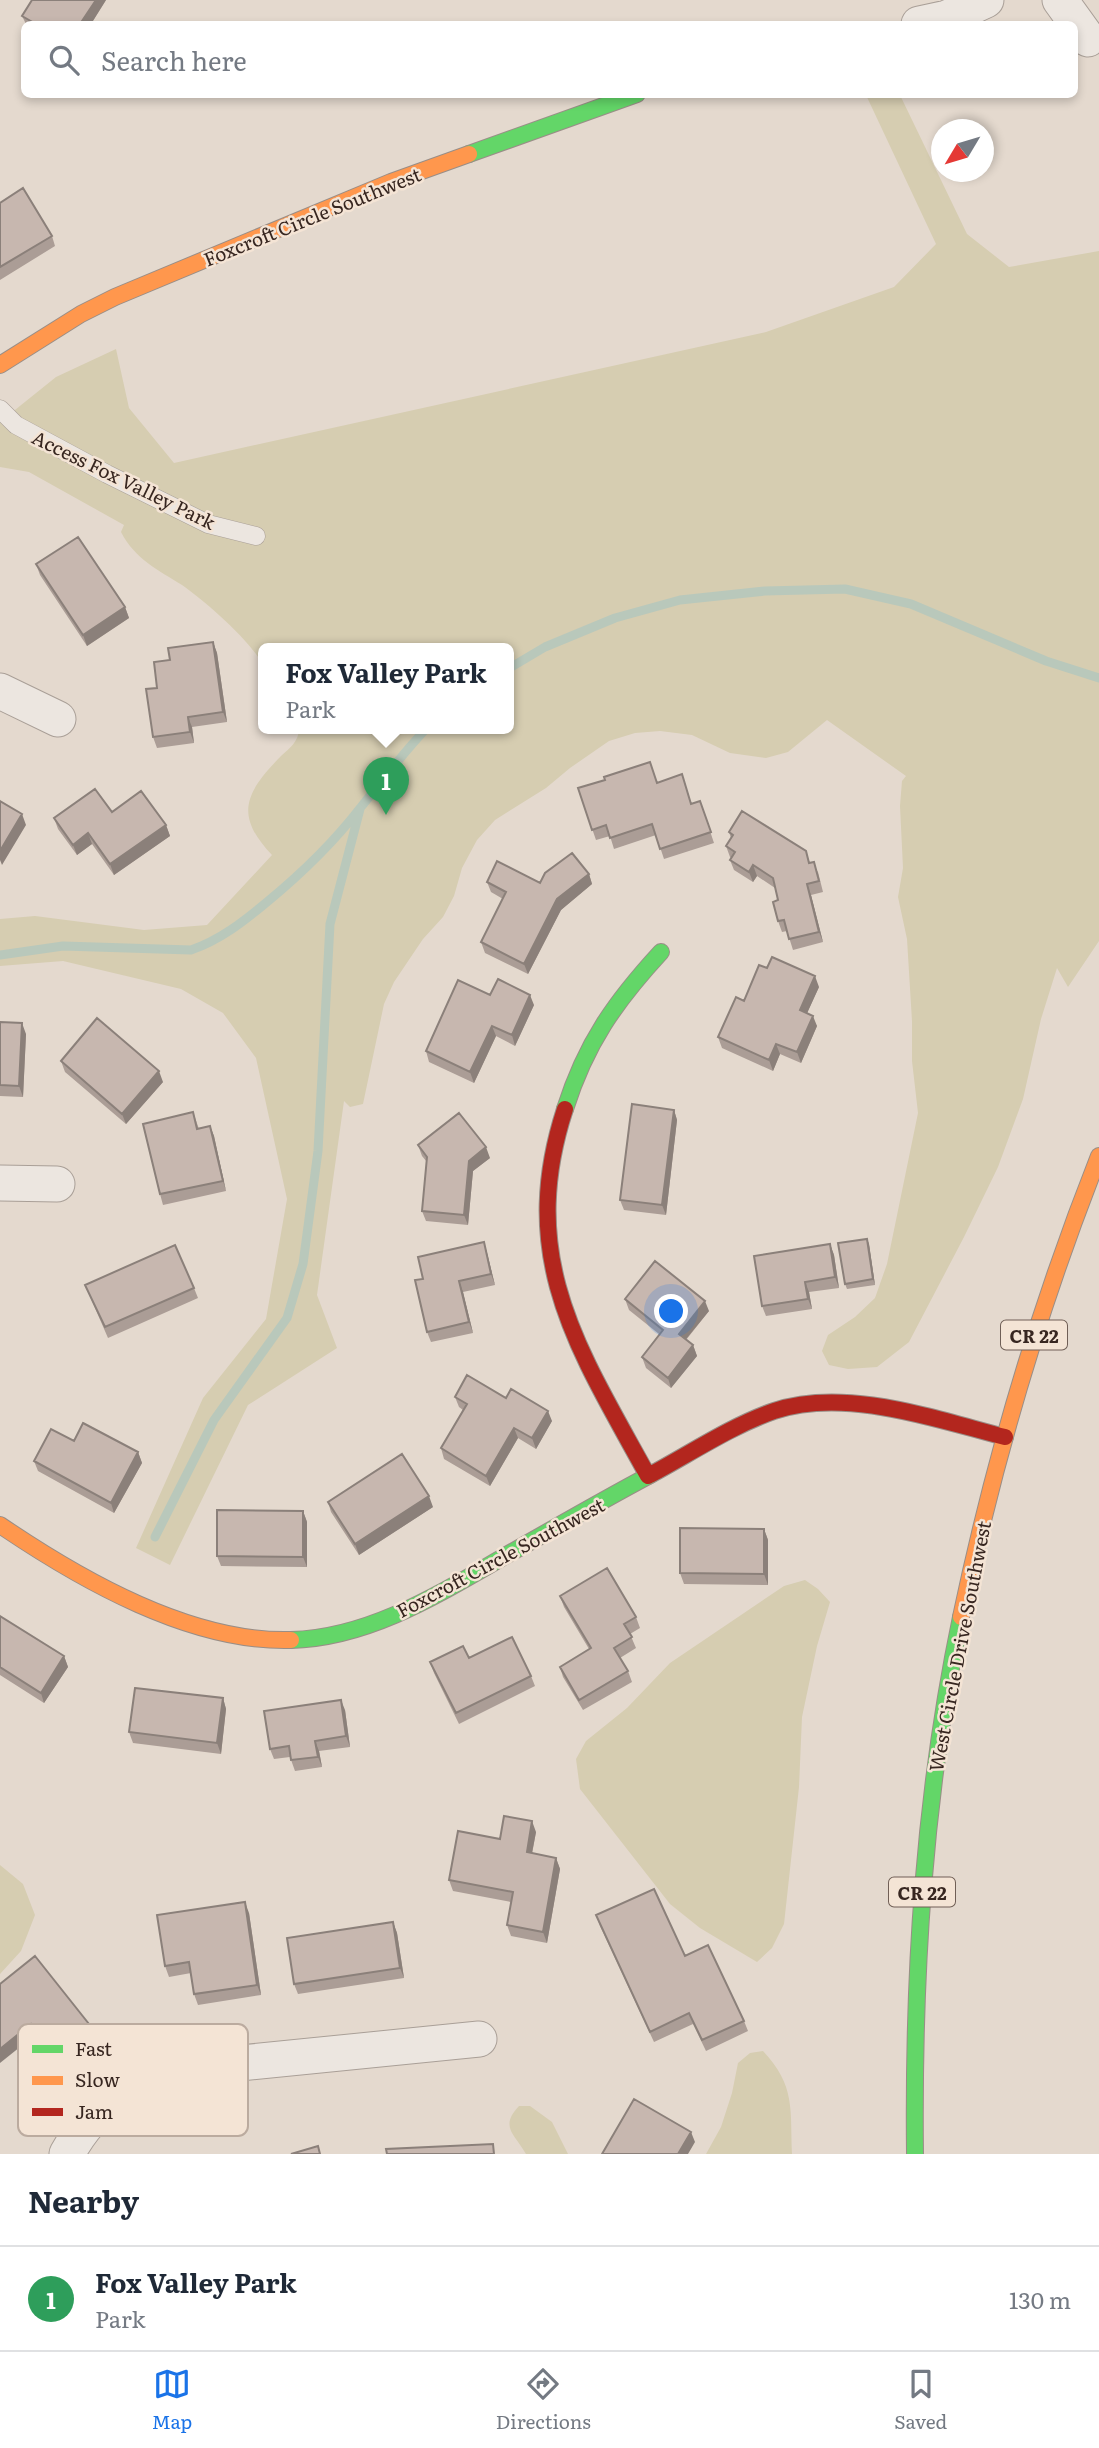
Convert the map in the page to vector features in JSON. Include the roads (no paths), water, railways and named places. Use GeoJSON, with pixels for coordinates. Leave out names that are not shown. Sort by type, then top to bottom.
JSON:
{"type":"FeatureCollection","features":[{"type":"Feature","properties":{"kind":"street"},"geometry":{"type":"LineString","coordinates":[[933,21],[947,18],[986,0]]}},
{"type":"Feature","properties":{"kind":"street"},"geometry":{"type":"LineString","coordinates":[[1060,0],[1075,21]]}},
{"type":"Feature","properties":{"kind":"street"},"geometry":{"type":"LineString","coordinates":[[1078,25],[1088,39]]}},
{"type":"Feature","properties":{"kind":"street","name":"Foxcroft Circle Southwest"},"geometry":{"type":"LineString","coordinates":[[0,365],[81,314],[115,297],[391,182],[626,98]]}},
{"type":"Feature","properties":{"kind":"street"},"geometry":{"type":"LineString","coordinates":[[0,691],[58,719]]}},
{"type":"Feature","properties":{"kind":"street"},"geometry":{"type":"LineString","coordinates":[[648,1476],[570,1322],[556,1283],[547,1227],[548,1193],[553,1162],[565,1107],[576,1076],[609,1013],[661,952]]}},
{"type":"Feature","properties":{"kind":"street","name":"West Circle Drive Southwest"},"geometry":{"type":"LineString","coordinates":[[915,2154],[916,1996],[932,1793],[946,1697],[970,1574],[1005,1437],[1042,1311],[1099,1156]]}},
{"type":"Feature","properties":{"kind":"street"},"geometry":{"type":"LineString","coordinates":[[0,1183],[57,1184]]}},
{"type":"Feature","properties":{"kind":"street","name":"Foxcroft Circle Southwest"},"geometry":{"type":"LineString","coordinates":[[0,1525],[63,1564],[151,1610],[190,1626],[226,1636],[291,1640],[334,1636],[391,1615],[454,1584],[648,1476],[766,1415],[791,1406],[857,1404],[1005,1437]]}},
{"type":"Feature","properties":{"kind":"street"},"geometry":{"type":"LineString","coordinates":[[248,2062],[479,2039]]}},
{"type":"Feature","properties":{"kind":"street"},"geometry":{"type":"LineString","coordinates":[[67,2154],[79,2136]]}},
{"type":"Feature","properties":{"kind":"lane","name":"Access Fox Valley Park"},"geometry":{"type":"LineString","coordinates":[[0,409],[16,425],[208,524],[256,536]]}},
{"type":"Feature","properties":{"kind":"waterway"},"geometry":{"type":"LineString","coordinates":[[514,665],[545,647],[615,618],[680,600],[765,591],[845,589],[911,604],[1046,661],[1099,678]]}},
{"type":"Feature","properties":{"kind":"waterway"},"geometry":{"type":"LineString","coordinates":[[0,955],[63,946],[191,950],[212,941],[258,909],[317,857],[422,734]]}},
{"type":"Feature","properties":{"kind":"waterway"},"geometry":{"type":"LineString","coordinates":[[155,1537],[214,1420],[287,1318],[303,1264],[318,1151],[330,924],[360,809]]}},
{"type":"Feature","properties":{"kind":"place","name":"Fox Valley Park"},"geometry":{"type":"Point","coordinates":[386,815]}}]}
